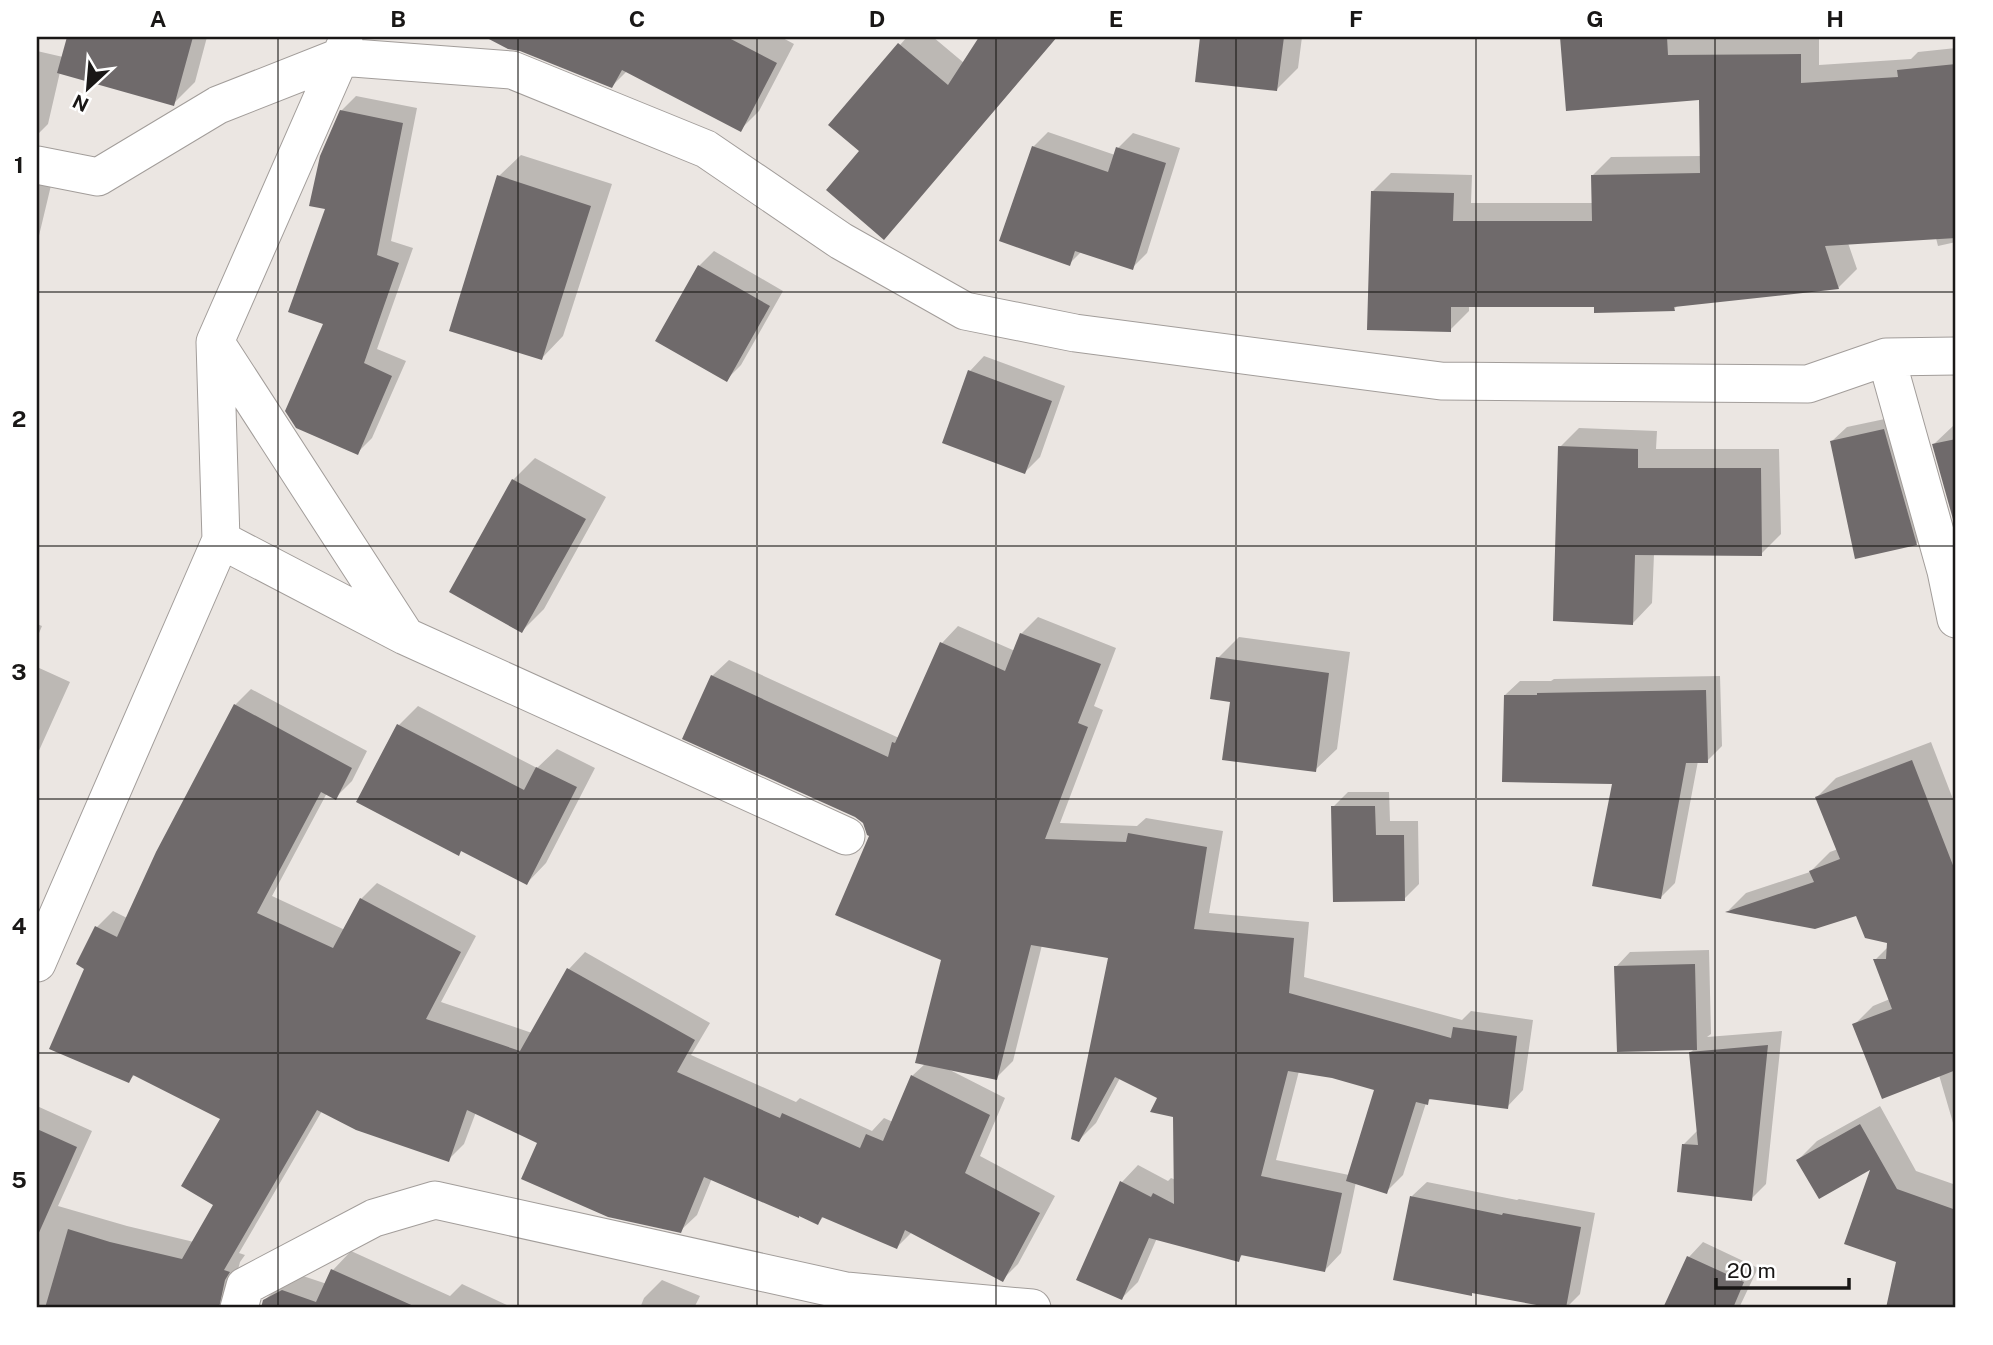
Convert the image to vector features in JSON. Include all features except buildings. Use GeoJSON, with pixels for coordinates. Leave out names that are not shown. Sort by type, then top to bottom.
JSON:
{"type":"FeatureCollection","features":[{"type":"Feature","properties":{"kind":"street"},"geometry":{"type":"LineString","coordinates":[[37,963],[221,540],[215,342],[345,47]]}},
{"type":"Feature","properties":{"kind":"street"},"geometry":{"type":"LineString","coordinates":[[37,164],[98,177],[218,105],[345,47],[512,70],[706,149],[841,241],[965,311],[1075,333],[1441,381],[1808,384],[1886,357],[1956,356]]}},
{"type":"Feature","properties":{"kind":"street"},"geometry":{"type":"LineString","coordinates":[[215,342],[405,636]]}},
{"type":"Feature","properties":{"kind":"street"},"geometry":{"type":"LineString","coordinates":[[1886,357],[1946,571],[1956,619]]}},
{"type":"Feature","properties":{"kind":"street"},"geometry":{"type":"LineString","coordinates":[[221,540],[405,636],[846,836]]}},
{"type":"Feature","properties":{"kind":"street"},"geometry":{"type":"LineString","coordinates":[[239,1308],[245,1286],[374,1219],[435,1200],[846,1291],[1032,1308]]}}]}
